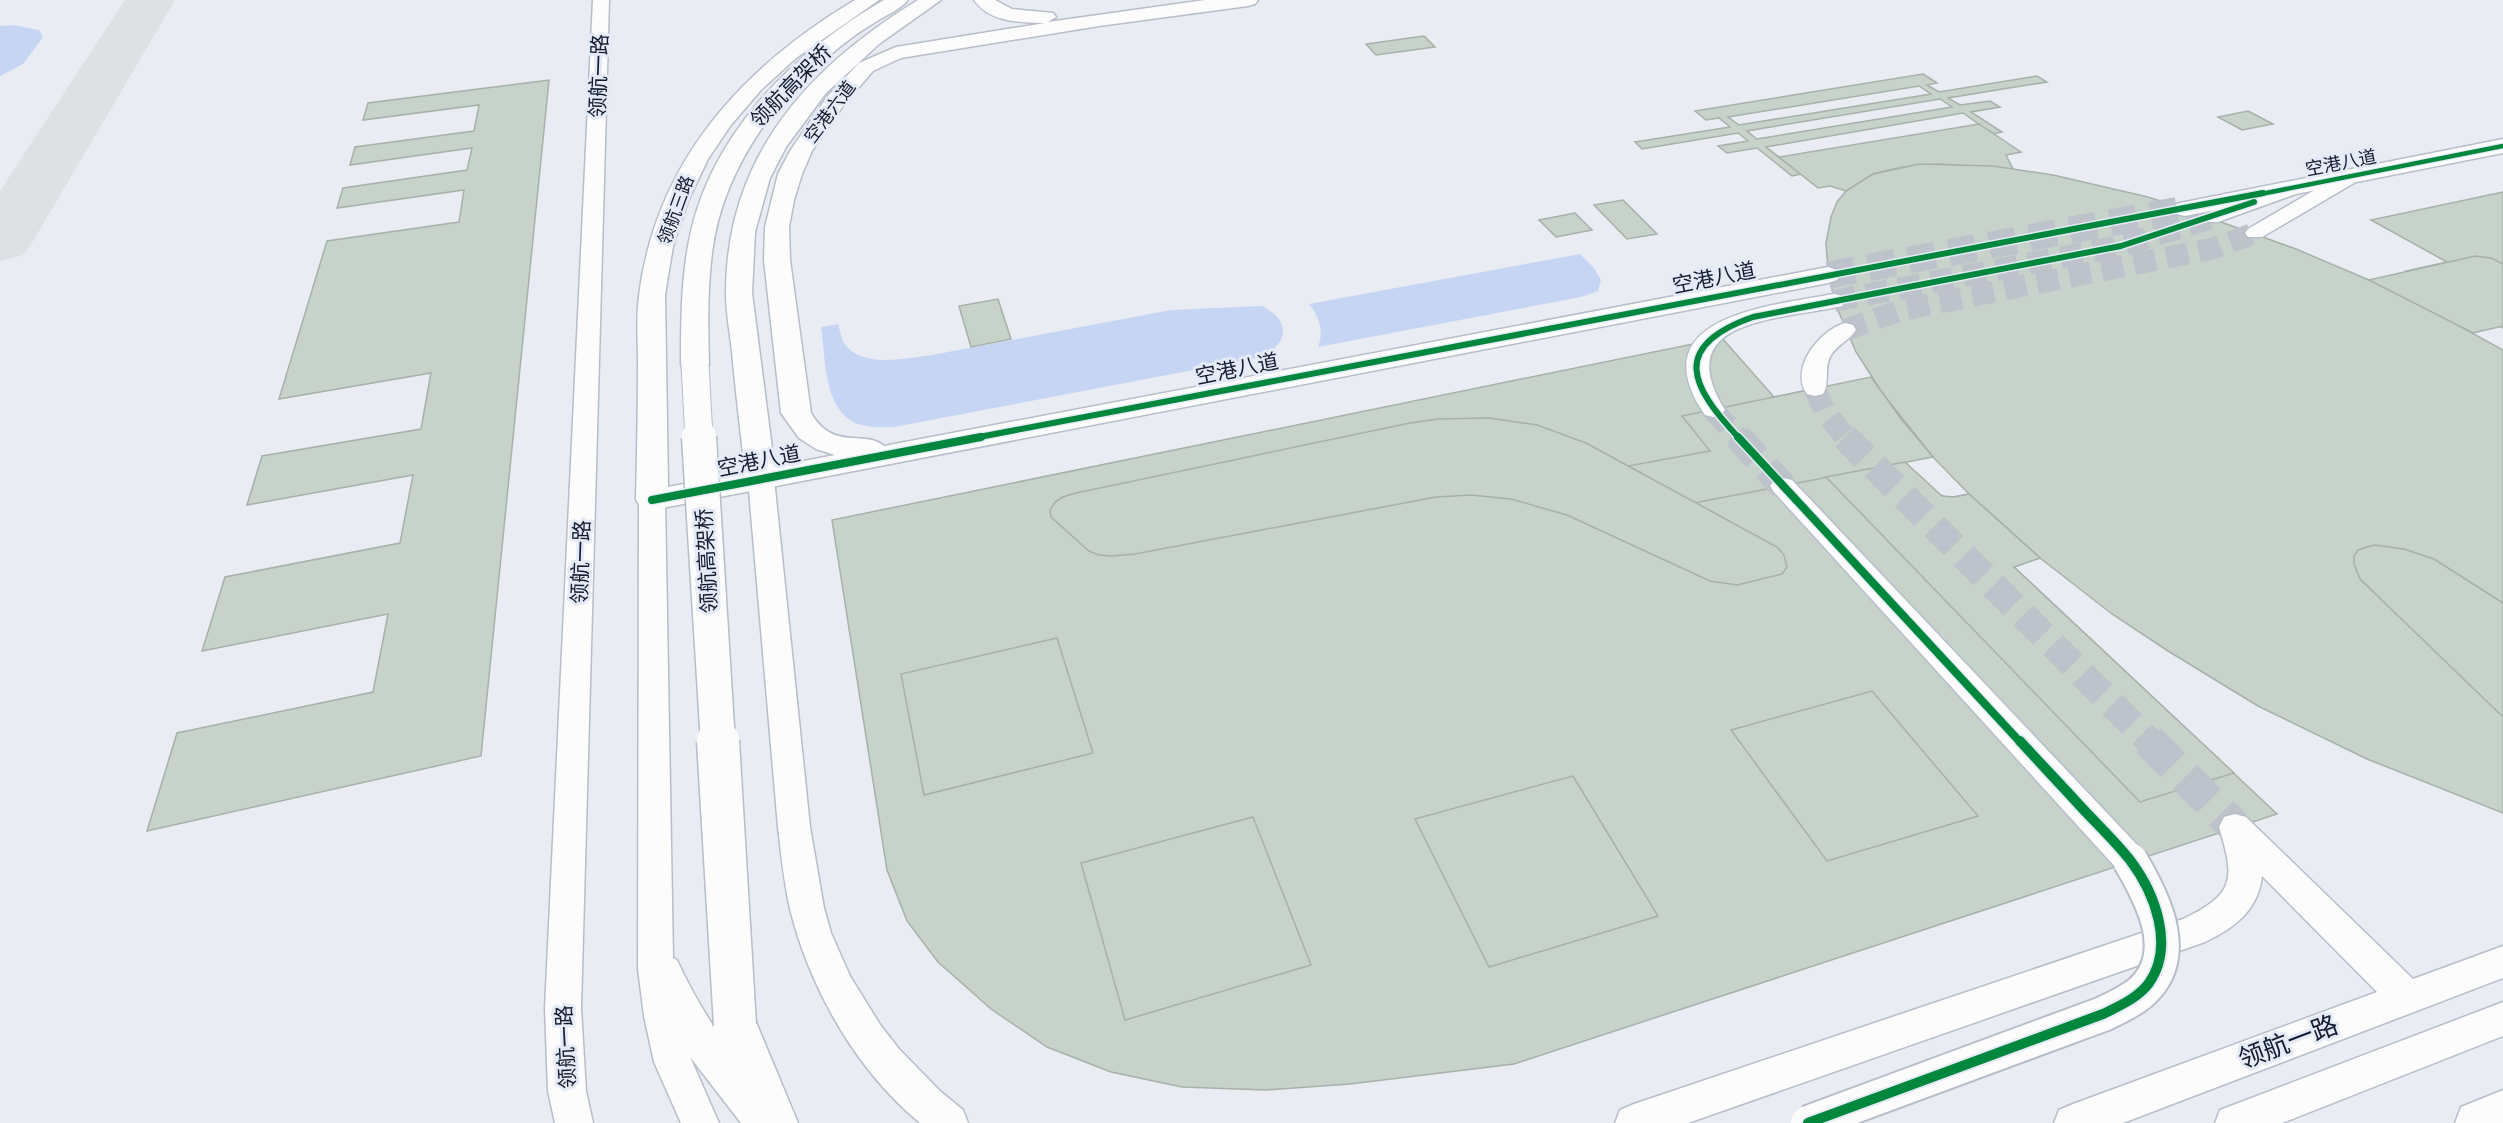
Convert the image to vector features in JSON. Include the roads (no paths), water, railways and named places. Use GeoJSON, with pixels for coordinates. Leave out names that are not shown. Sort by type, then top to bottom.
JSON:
{"type":"FeatureCollection","features":[{"type":"Feature","properties":{"kind":"main road","name":"领航三路"},"geometry":{"type":"LineString","coordinates":[[652,500],[652,296],[659,260],[677,198],[705,143],[750,88],[805,40],[869,0]]}},
{"type":"Feature","properties":{"kind":"main road","name":"领航高架桥"},"geometry":{"type":"LineString","coordinates":[[775,1123],[735,1025],[695,365],[698,263],[713,197],[729,161],[755,122],[782,89],[821,50],[868,17],[898,0]]}},
{"type":"Feature","properties":{"kind":"main road"},"geometry":{"type":"LineString","coordinates":[[761,479],[739,295],[740,255],[746,212],[770,156],[790,125],[824,84],[870,40],[931,0]]}},
{"type":"Feature","properties":{"kind":"main road"},"geometry":{"type":"LineString","coordinates":[[984,0],[991,8],[1006,13],[1035,17],[1176,9]]}},
{"type":"Feature","properties":{"kind":"main road","name":"空港六道"},"geometry":{"type":"LineString","coordinates":[[912,450],[861,450],[836,446],[816,439],[803,429],[796,413],[777,260],[777,227],[790,174],[818,124],[851,82],[866,67],[896,53],[987,37],[1248,0]]}},
{"type":"Feature","properties":{"kind":"main road","name":"空港八道"},"geometry":{"type":"LineString","coordinates":[[2185,209],[2503,146]]}},
{"type":"Feature","properties":{"kind":"main road","name":"空港八道"},"geometry":{"type":"LineString","coordinates":[[652,500],[912,450],[1831,288]]}},
{"type":"Feature","properties":{"kind":"main road"},"geometry":{"type":"LineString","coordinates":[[2478,1123],[2503,1113]]}},
{"type":"Feature","properties":{"kind":"street","name":"领航一路"},"geometry":{"type":"LineString","coordinates":[[573,1123],[567,1091],[563,1008],[602,0]]}},
{"type":"Feature","properties":{"kind":"street"},"geometry":{"type":"LineString","coordinates":[[2255,233],[2352,176]]}},
{"type":"Feature","properties":{"kind":"street"},"geometry":{"type":"LineString","coordinates":[[2211,218],[2306,185]]}},
{"type":"Feature","properties":{"kind":"street"},"geometry":{"type":"LineString","coordinates":[[1713,410],[1701,389],[1696,372],[1697,358],[1714,333],[1737,322],[1831,288]]}},
{"type":"Feature","properties":{"kind":"street"},"geometry":{"type":"LineString","coordinates":[[1815,389],[1813,372],[1818,355],[1832,338],[1845,330]]}},
{"type":"Feature","properties":{"kind":"street"},"geometry":{"type":"LineString","coordinates":[[761,479],[794,822],[804,892],[814,933],[836,984],[861,1029],[890,1068],[926,1106],[949,1123]]}},
{"type":"Feature","properties":{"kind":"street"},"geometry":{"type":"LineString","coordinates":[[1783,486],[2130,860],[2153,899],[2162,931],[2160,959],[2150,983],[2127,1002],[2103,1014],[1809,1123]]}},
{"type":"Feature","properties":{"kind":"street"},"geometry":{"type":"LineString","coordinates":[[652,500],[656,969],[662,1016],[673,1062],[700,1123]]}},
{"type":"Feature","properties":{"kind":"street"},"geometry":{"type":"LineString","coordinates":[[1634,1123],[2214,922],[2231,910],[2242,892],[2246,872],[2244,851],[2235,827],[2407,998]]}},
{"type":"Feature","properties":{"kind":"street"},"geometry":{"type":"LineString","coordinates":[[654,920],[660,958],[673,994],[691,1028],[740,1094],[766,1123]]}},
{"type":"Feature","properties":{"kind":"street","name":"领航一路"},"geometry":{"type":"LineString","coordinates":[[2073,1123],[2503,962]]}},
{"type":"Feature","properties":{"kind":"street"},"geometry":{"type":"LineString","coordinates":[[2234,1123],[2503,1019]]}},
{"type":"Feature","properties":{"kind":"street"},"geometry":{"type":"LineString","coordinates":[[735,1025],[794,1123]]}},
{"type":"Feature","properties":{"kind":"tunnel"},"geometry":{"type":"LineString","coordinates":[[1828,275],[2185,209]]}},
{"type":"Feature","properties":{"kind":"tunnel"},"geometry":{"type":"LineString","coordinates":[[1834,301],[2121,246],[2211,218]]}},
{"type":"Feature","properties":{"kind":"tunnel"},"geometry":{"type":"LineString","coordinates":[[1845,330],[1901,310],[2215,248],[2255,233]]}},
{"type":"Feature","properties":{"kind":"tunnel"},"geometry":{"type":"LineString","coordinates":[[1815,389],[1825,412],[1846,438]]}},
{"type":"Feature","properties":{"kind":"tunnel"},"geometry":{"type":"LineString","coordinates":[[1713,410],[1739,438]]}},
{"type":"Feature","properties":{"kind":"tunnel"},"geometry":{"type":"LineString","coordinates":[[1738,437],[1783,486]]}},
{"type":"Feature","properties":{"kind":"tunnel"},"geometry":{"type":"LineString","coordinates":[[1846,438],[2235,827]]}}]}
